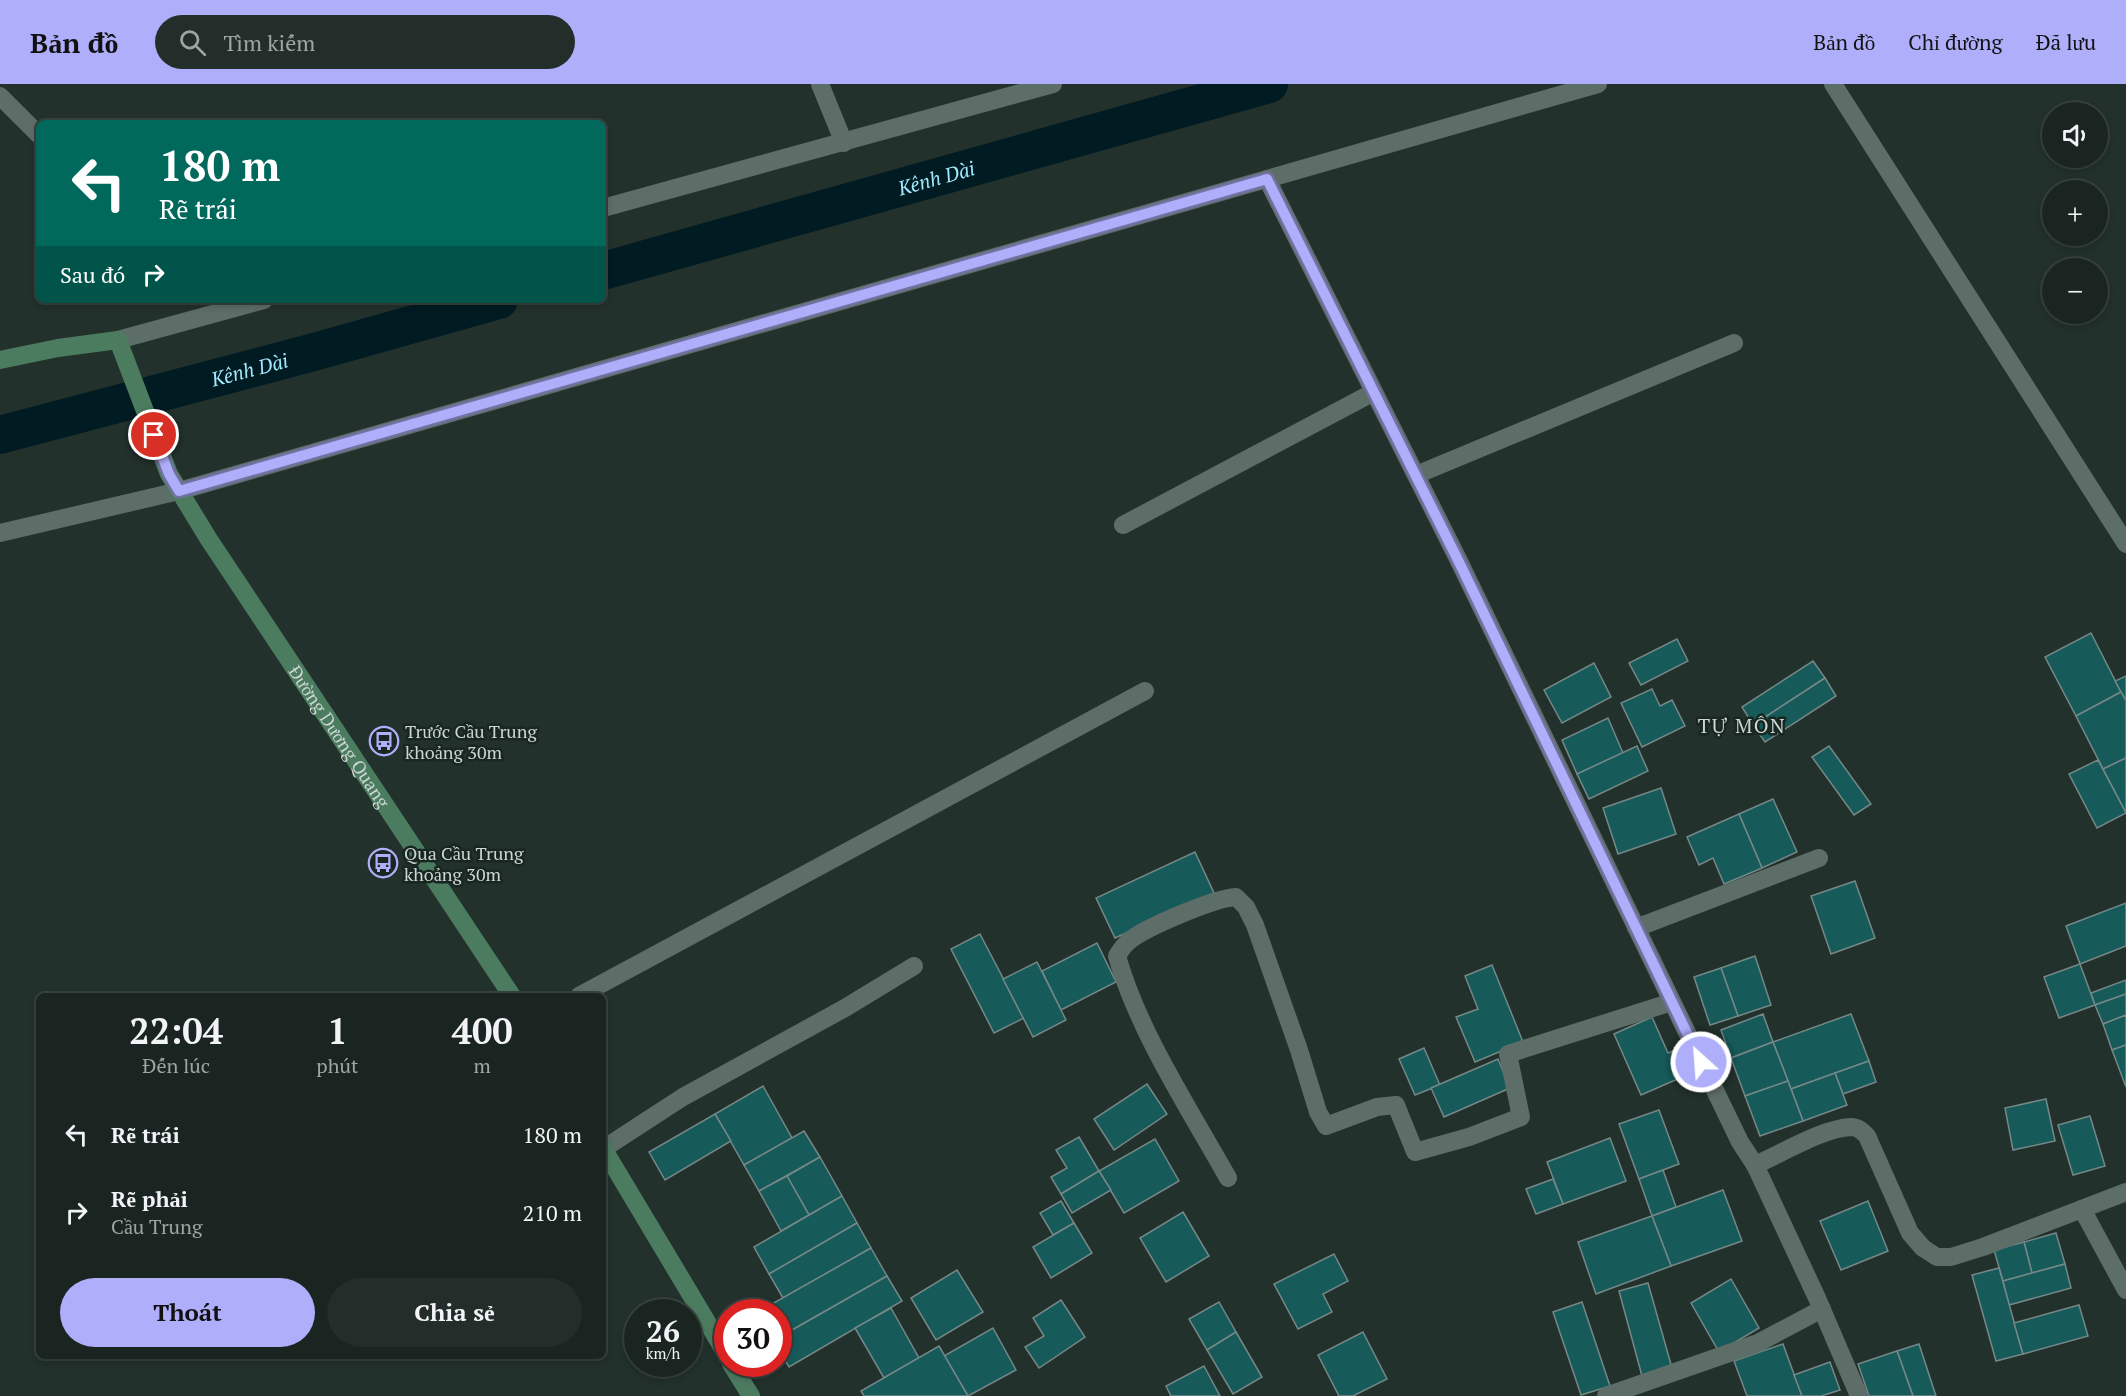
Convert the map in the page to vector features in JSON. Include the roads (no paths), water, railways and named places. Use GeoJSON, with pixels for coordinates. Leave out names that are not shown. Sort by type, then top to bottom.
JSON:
{"type":"FeatureCollection","features":[{"type":"Feature","properties":{"kind":"street"},"geometry":{"type":"LineString","coordinates":[[820,84],[844,142]]}},
{"type":"Feature","properties":{"kind":"street"},"geometry":{"type":"LineString","coordinates":[[606,207],[1053,84]]}},
{"type":"Feature","properties":{"kind":"street"},"geometry":{"type":"LineString","coordinates":[[0,533],[179,491],[1598,84]]}},
{"type":"Feature","properties":{"kind":"street"},"geometry":{"type":"LineString","coordinates":[[1833,84],[2126,544]]}},
{"type":"Feature","properties":{"kind":"street"},"geometry":{"type":"LineString","coordinates":[[0,96],[36,132]]}},
{"type":"Feature","properties":{"kind":"street"},"geometry":{"type":"LineString","coordinates":[[1267,179],[1416,475],[1740,1142],[1755,1165],[1822,1309],[1859,1396]]}},
{"type":"Feature","properties":{"kind":"street"},"geometry":{"type":"LineString","coordinates":[[0,360],[58,348],[121,348],[212,306],[238,303]]}},
{"type":"Feature","properties":{"kind":"street"},"geometry":{"type":"LineString","coordinates":[[1416,475],[1734,342]]}},
{"type":"Feature","properties":{"kind":"street","name":"Đường Dương Quang"},"geometry":{"type":"LineString","coordinates":[[121,348],[169,474],[179,491],[510,993]]}},
{"type":"Feature","properties":{"kind":"street"},"geometry":{"type":"LineString","coordinates":[[1123,525],[1374,392]]}},
{"type":"Feature","properties":{"kind":"street"},"geometry":{"type":"LineString","coordinates":[[585,993],[1146,691]]}},
{"type":"Feature","properties":{"kind":"street"},"geometry":{"type":"LineString","coordinates":[[1636,928],[1820,858]]}},
{"type":"Feature","properties":{"kind":"street"},"geometry":{"type":"LineString","coordinates":[[1228,1178],[1160,1056],[1124,981],[1117,956],[1128,941],[1158,925],[1215,901],[1236,897],[1246,907],[1255,925],[1318,1112],[1326,1126],[1377,1107],[1396,1105],[1415,1152],[1470,1137],[1521,1117],[1508,1054],[1672,1002]]}},
{"type":"Feature","properties":{"kind":"street"},"geometry":{"type":"LineString","coordinates":[[606,1146],[683,1097],[845,1008],[914,966]]}},
{"type":"Feature","properties":{"kind":"street"},"geometry":{"type":"LineString","coordinates":[[1755,1165],[1827,1132],[1852,1127],[1861,1129],[1867,1136],[1910,1233],[1923,1248],[1937,1257],[1951,1257],[1983,1247],[2126,1192]]}},
{"type":"Feature","properties":{"kind":"street"},"geometry":{"type":"LineString","coordinates":[[606,1153],[714,1334]]}},
{"type":"Feature","properties":{"kind":"street"},"geometry":{"type":"LineString","coordinates":[[2082,1209],[2126,1290]]}},
{"type":"Feature","properties":{"kind":"street"},"geometry":{"type":"LineString","coordinates":[[1606,1396],[1758,1343],[1822,1309]]}},
{"type":"Feature","properties":{"kind":"street"},"geometry":{"type":"LineString","coordinates":[[739,1377],[751,1396]]}},
{"type":"Feature","properties":{"kind":"waterway","name":"Kênh Dài"},"geometry":{"type":"LineString","coordinates":[[606,270],[1269,84]]}},
{"type":"Feature","properties":{"kind":"waterway","name":"Kênh Dài"},"geometry":{"type":"LineString","coordinates":[[0,435],[314,352],[488,303]]}},
{"type":"Feature","properties":{"kind":"place","name":"Trước Cầu Trung khoảng 30m"},"geometry":{"type":"Point","coordinates":[384,741]}},
{"type":"Feature","properties":{"kind":"place","name":"Qua Cầu Trung khoảng 30m"},"geometry":{"type":"Point","coordinates":[383,863]}},
{"type":"Feature","properties":{"kind":"district","name":"TỰ MÔN"},"geometry":{"type":"Point","coordinates":[1742,725]}}]}
